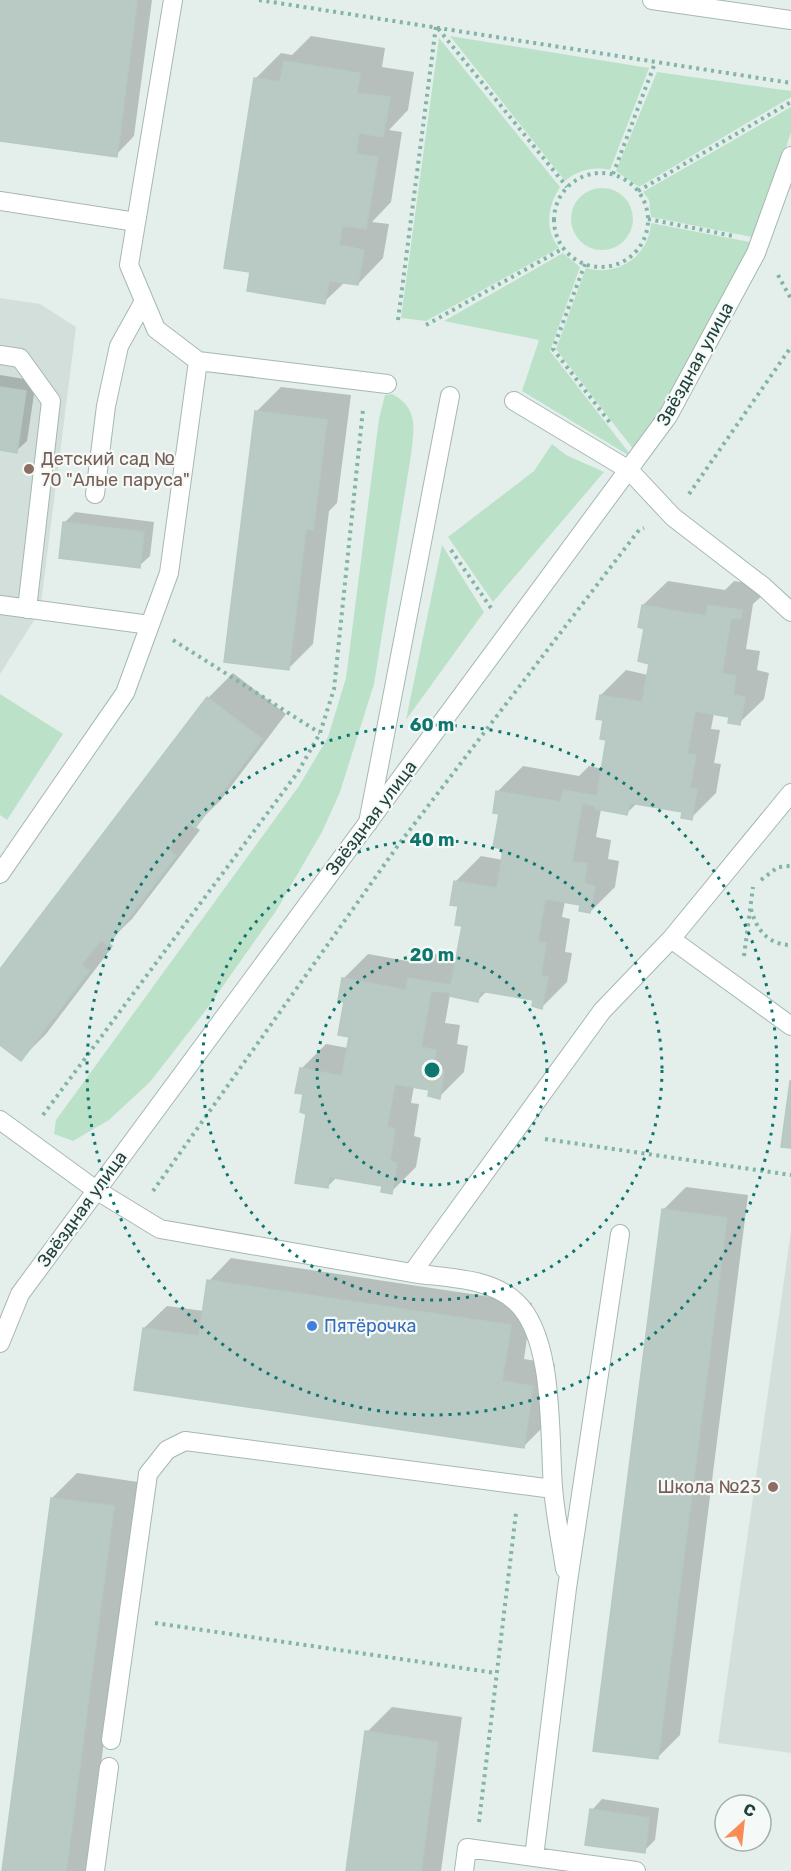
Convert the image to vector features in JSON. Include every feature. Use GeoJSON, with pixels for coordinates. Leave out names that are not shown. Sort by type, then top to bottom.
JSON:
{"type":"FeatureCollection","features":[{"type":"Feature","properties":{"kind":"street"},"geometry":{"type":"LineString","coordinates":[[173,0],[129,265],[156,329],[198,361],[387,384]]}},
{"type":"Feature","properties":{"kind":"street"},"geometry":{"type":"LineString","coordinates":[[652,0],[791,20]]}},
{"type":"Feature","properties":{"kind":"street","name":"Звёздная улица"},"geometry":{"type":"LineString","coordinates":[[0,1344],[20,1294],[669,416],[756,253],[791,156]]}},
{"type":"Feature","properties":{"kind":"street"},"geometry":{"type":"LineString","coordinates":[[0,201],[136,222]]}},
{"type":"Feature","properties":{"kind":"street"},"geometry":{"type":"LineString","coordinates":[[95,494],[106,406],[119,346],[144,301]]}},
{"type":"Feature","properties":{"kind":"street"},"geometry":{"type":"LineString","coordinates":[[0,355],[20,358],[51,401],[27,609]]}},
{"type":"Feature","properties":{"kind":"street"},"geometry":{"type":"LineString","coordinates":[[0,874],[124,693],[169,573],[198,361]]}},
{"type":"Feature","properties":{"kind":"street"},"geometry":{"type":"LineString","coordinates":[[368,823],[450,396]]}},
{"type":"Feature","properties":{"kind":"street"},"geometry":{"type":"LineString","coordinates":[[514,401],[633,464],[673,517],[764,587],[791,612]]}},
{"type":"Feature","properties":{"kind":"street"},"geometry":{"type":"LineString","coordinates":[[0,605],[150,625]]}},
{"type":"Feature","properties":{"kind":"street"},"geometry":{"type":"LineString","coordinates":[[412,1273],[602,1011],[671,939],[791,793]]}},
{"type":"Feature","properties":{"kind":"street"},"geometry":{"type":"LineString","coordinates":[[671,939],[791,1026]]}},
{"type":"Feature","properties":{"kind":"street"},"geometry":{"type":"LineString","coordinates":[[0,1120],[96,1190],[160,1228],[412,1273],[471,1281],[495,1288],[516,1301],[530,1319],[538,1338],[546,1386],[553,1489],[567,1588]]}},
{"type":"Feature","properties":{"kind":"street"},"geometry":{"type":"LineString","coordinates":[[534,1857],[567,1588],[620,1234]]}},
{"type":"Feature","properties":{"kind":"street"},"geometry":{"type":"LineString","coordinates":[[111,1740],[147,1474],[167,1450],[185,1441],[553,1489]]}},
{"type":"Feature","properties":{"kind":"street"},"geometry":{"type":"LineString","coordinates":[[95,1871],[109,1767]]}},
{"type":"Feature","properties":{"kind":"street"},"geometry":{"type":"LineString","coordinates":[[464,1871],[467,1848],[476,1848],[636,1871]]}},
{"type":"Feature","properties":{"kind":"path"},"geometry":{"type":"LineString","coordinates":[[259,0],[791,83]]}},
{"type":"Feature","properties":{"kind":"path"},"geometry":{"type":"LineString","coordinates":[[436,26],[567,187]]}},
{"type":"Feature","properties":{"kind":"path"},"geometry":{"type":"LineString","coordinates":[[398,320],[436,26]]}},
{"type":"Feature","properties":{"kind":"path"},"geometry":{"type":"LineString","coordinates":[[613,174],[655,63]]}},
{"type":"Feature","properties":{"kind":"path"},"geometry":{"type":"LineString","coordinates":[[638,191],[791,102]]}},
{"type":"Feature","properties":{"kind":"path"},"geometry":{"type":"LineString","coordinates":[[613,174],[627,180],[646,204],[648,219],[646,235],[639,248],[628,259],[615,265],[599,267],[585,264],[564,248],[558,237],[555,217],[560,198],[567,187],[588,175],[613,174]]}},
{"type":"Feature","properties":{"kind":"path"},"geometry":{"type":"LineString","coordinates":[[426,325],[564,248]]}},
{"type":"Feature","properties":{"kind":"path"},"geometry":{"type":"LineString","coordinates":[[585,264],[553,349],[633,464]]}},
{"type":"Feature","properties":{"kind":"path"},"geometry":{"type":"LineString","coordinates":[[136,1214],[399,844],[639,530],[673,517],[791,347]]}},
{"type":"Feature","properties":{"kind":"path"},"geometry":{"type":"LineString","coordinates":[[25,1138],[298,772],[320,733],[334,689],[366,382]]}},
{"type":"Feature","properties":{"kind":"path"},"geometry":{"type":"LineString","coordinates":[[427,514],[508,633]]}},
{"type":"Feature","properties":{"kind":"path"},"geometry":{"type":"LineString","coordinates":[[150,625],[320,733]]}},
{"type":"Feature","properties":{"kind":"path"},"geometry":{"type":"LineString","coordinates":[[791,866],[778,867],[766,874],[757,883],[752,896],[754,922],[761,933],[773,941],[791,945]]}},
{"type":"Feature","properties":{"kind":"path"},"geometry":{"type":"LineString","coordinates":[[740,988],[753,885]]}},
{"type":"Feature","properties":{"kind":"path"},"geometry":{"type":"LineString","coordinates":[[512,1134],[791,1175]]}},
{"type":"Feature","properties":{"kind":"path"},"geometry":{"type":"LineString","coordinates":[[476,1848],[520,1486]]}},
{"type":"Feature","properties":{"kind":"path"},"geometry":{"type":"LineString","coordinates":[[127,1618],[496,1673]]}},
{"type":"Feature","properties":{"kind":"shaded area","name":"Детский сад № 70 \"Алые паруса\""},"geometry":{"type":"Polygon","coordinates":[[[0,298],[40,304],[76,327],[40,611],[0,674],[0,298]]]}},
{"type":"Feature","properties":{"kind":"shaded area","name":"Школа №23"},"geometry":{"type":"Polygon","coordinates":[[[791,1231],[791,1753],[718,1743],[791,1231]]]}},
{"type":"Feature","properties":{"kind":"green space"},"geometry":{"type":"Polygon","coordinates":[[[450,36],[649,68],[610,170],[598,168],[586,170],[565,181],[450,36]]]}},
{"type":"Feature","properties":{"kind":"green space"},"geometry":{"type":"Polygon","coordinates":[[[439,38],[560,187],[550,209],[549,217],[551,233],[559,248],[426,321],[401,318],[439,38]]]}},
{"type":"Feature","properties":{"kind":"green space"},"geometry":{"type":"Polygon","coordinates":[[[657,72],[791,91],[791,97],[639,187],[616,171],[657,72]]]}},
{"type":"Feature","properties":{"kind":"green space"},"geometry":{"type":"Polygon","coordinates":[[[791,107],[791,132],[757,238],[651,217],[649,200],[643,192],[791,107]]]}},
{"type":"Feature","properties":{"kind":"green space"},"geometry":{"type":"Polygon","coordinates":[[[602,188],[624,197],[633,219],[624,241],[602,250],[580,241],[571,219],[580,197],[602,188]]]}},
{"type":"Feature","properties":{"kind":"green space"},"geometry":{"type":"Polygon","coordinates":[[[651,223],[755,243],[637,454],[556,349],[586,268],[609,270],[629,262],[644,246],[651,223]]]}},
{"type":"Feature","properties":{"kind":"green space"},"geometry":{"type":"Polygon","coordinates":[[[563,253],[580,267],[550,351],[633,458],[522,391],[539,340],[444,321],[563,253]]]}},
{"type":"Feature","properties":{"kind":"green space"},"geometry":{"type":"Polygon","coordinates":[[[392,394],[407,406],[411,413],[413,428],[411,455],[374,684],[340,792],[322,832],[276,911],[206,1010],[150,1082],[109,1120],[73,1141],[54,1134],[56,1120],[299,786],[328,737],[346,678],[379,419],[385,395],[392,394]]]}},
{"type":"Feature","properties":{"kind":"green space"},"geometry":{"type":"Polygon","coordinates":[[[552,444],[566,455],[604,472],[493,602],[448,537],[534,471],[552,444]]]}},
{"type":"Feature","properties":{"kind":"green space"},"geometry":{"type":"Polygon","coordinates":[[[442,545],[484,612],[406,720],[442,545]]]}},
{"type":"Feature","properties":{"kind":"green space"},"geometry":{"type":"Polygon","coordinates":[[[0,694],[63,734],[7,820],[0,815],[0,694]]]}},
{"type":"Feature","properties":{"kind":"building"},"geometry":{"type":"Polygon","coordinates":[[[0,0],[137,0],[117,157],[0,141],[0,0]]]}},
{"type":"Feature","properties":{"kind":"building"},"geometry":{"type":"Polygon","coordinates":[[[284,61],[360,73],[357,93],[390,97],[383,137],[359,133],[356,154],[378,157],[366,229],[342,226],[339,245],[364,250],[358,285],[329,281],[325,304],[247,291],[250,272],[224,268],[254,78],[280,82],[284,61]]]}},
{"type":"Feature","properties":{"kind":"building"},"geometry":{"type":"Polygon","coordinates":[[[0,387],[26,391],[17,453],[0,450],[0,387]]]}},
{"type":"Feature","properties":{"kind":"building"},"geometry":{"type":"Polygon","coordinates":[[[255,411],[327,420],[313,530],[306,529],[289,670],[224,662],[255,411]]]}},
{"type":"Feature","properties":{"kind":"building"},"geometry":{"type":"Polygon","coordinates":[[[63,522],[144,532],[140,568],[59,558],[63,522]]]}},
{"type":"Feature","properties":{"kind":"building"},"geometry":{"type":"Polygon","coordinates":[[[642,605],[706,616],[708,605],[742,610],[741,619],[731,618],[722,673],[736,676],[733,695],[745,697],[740,725],[728,723],[729,717],[695,711],[687,754],[696,755],[690,788],[697,789],[692,820],[681,818],[682,812],[630,803],[627,815],[595,809],[595,806],[582,803],[572,862],[587,864],[584,883],[595,886],[590,913],[579,911],[580,905],[545,899],[538,942],[546,943],[541,976],[548,977],[542,1009],[532,1006],[533,1000],[480,991],[478,1002],[449,996],[450,992],[431,991],[421,1047],[436,1050],[433,1069],[444,1071],[440,1099],[428,1096],[429,1090],[395,1084],[387,1127],[395,1129],[390,1161],[397,1163],[392,1194],[381,1192],[382,1186],[329,1177],[328,1188],[295,1183],[306,1114],[300,1112],[303,1094],[295,1093],[300,1068],[342,1076],[349,1037],[338,1035],[344,1002],[338,1001],[342,978],[406,990],[408,978],[451,985],[462,926],[455,925],[458,906],[450,905],[454,881],[497,888],[503,849],[493,847],[499,814],[493,813],[496,791],[561,802],[563,790],[597,796],[606,740],[600,739],[603,720],[596,719],[600,695],[642,702],[649,664],[638,661],[644,629],[638,627],[642,605]]]}},
{"type":"Feature","properties":{"kind":"building"},"geometry":{"type":"Polygon","coordinates":[[[207,697],[262,739],[195,828],[188,823],[168,849],[176,856],[108,945],[101,940],[81,965],[89,971],[21,1061],[0,1045],[0,969],[207,697]]]}},
{"type":"Feature","properties":{"kind":"building"},"geometry":{"type":"Polygon","coordinates":[[[791,1081],[791,1148],[781,1147],[791,1081]]]}},
{"type":"Feature","properties":{"kind":"building"},"geometry":{"type":"Polygon","coordinates":[[[662,1209],[727,1218],[658,1759],[593,1751],[662,1209]]]}},
{"type":"Feature","properties":{"kind":"building"},"geometry":{"type":"Polygon","coordinates":[[[207,1280],[511,1325],[502,1381],[533,1386],[524,1448],[134,1390],[143,1328],[199,1336],[207,1280]]]}},
{"type":"Feature","properties":{"kind":"building"},"geometry":{"type":"Polygon","coordinates":[[[51,1498],[114,1506],[66,1871],[2,1871],[51,1498]]]}},
{"type":"Feature","properties":{"kind":"building"},"geometry":{"type":"Polygon","coordinates":[[[365,1731],[438,1742],[421,1871],[346,1871],[365,1731]]]}},
{"type":"Feature","properties":{"kind":"building"},"geometry":{"type":"Polygon","coordinates":[[[590,1809],[649,1818],[645,1853],[585,1845],[590,1809]]]}},
{"type":"Feature","properties":{"kind":"place","name":"Детский сад № 70 \"Алые паруса\""},"geometry":{"type":"Point","coordinates":[29,469]}},
{"type":"Feature","properties":{"kind":"place","name":"Пятёрочка"},"geometry":{"type":"Point","coordinates":[312,1326]}},
{"type":"Feature","properties":{"kind":"place","name":"Школа №23"},"geometry":{"type":"Point","coordinates":[773,1487]}}]}
